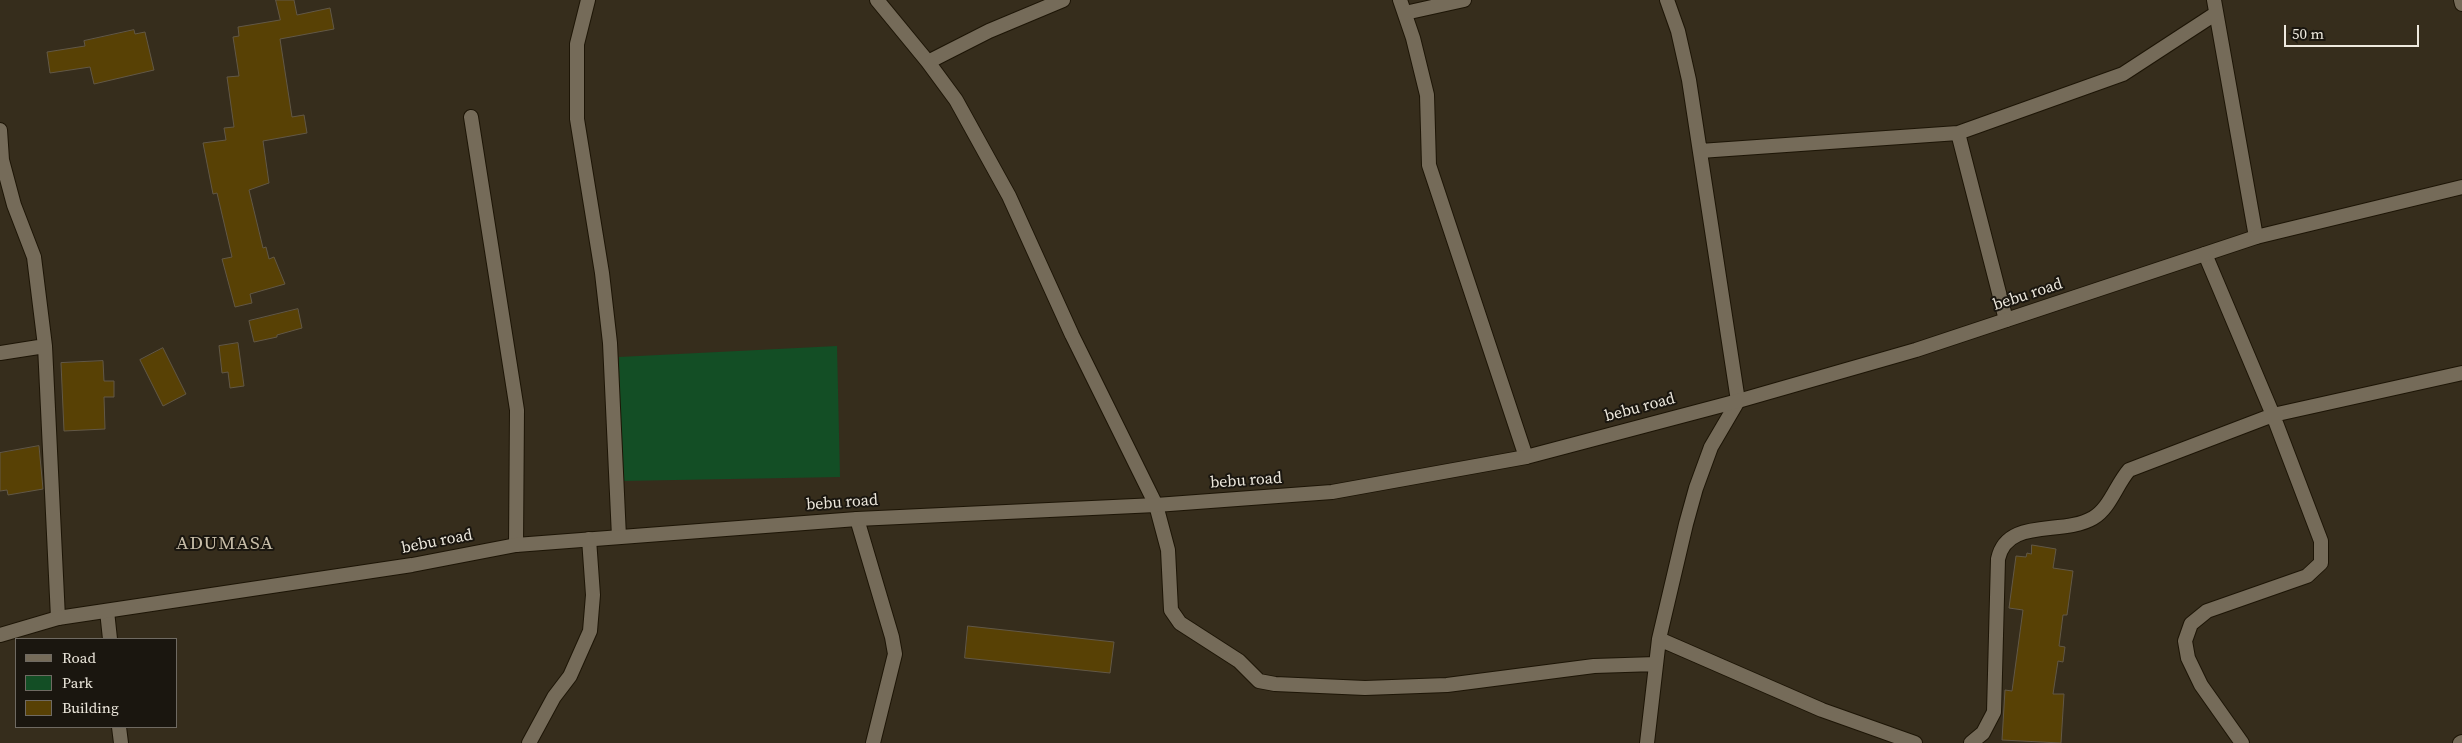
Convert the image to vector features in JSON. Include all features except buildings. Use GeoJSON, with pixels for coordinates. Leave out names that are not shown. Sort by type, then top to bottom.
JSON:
{"type":"FeatureCollection","features":[{"type":"Feature","properties":{"kind":"street"},"geometry":{"type":"LineString","coordinates":[[588,0],[577,44],[577,119],[602,273],[610,343],[619,537]]}},
{"type":"Feature","properties":{"kind":"street"},"geometry":{"type":"LineString","coordinates":[[877,0],[928,62],[956,100],[1009,196],[1072,335],[1156,505],[1168,550],[1171,610],[1180,623],[1239,662],[1259,681],[1276,684],[1365,688],[1447,685],[1594,666],[1656,664]]}},
{"type":"Feature","properties":{"kind":"street"},"geometry":{"type":"LineString","coordinates":[[928,62],[989,31],[1062,0]]}},
{"type":"Feature","properties":{"kind":"street"},"geometry":{"type":"LineString","coordinates":[[1464,0],[1402,7],[1427,94],[1429,165],[1526,457]]}},
{"type":"Feature","properties":{"kind":"street"},"geometry":{"type":"LineString","coordinates":[[1647,743],[1659,639],[1696,488],[1711,447],[1738,401],[1689,80],[1678,31],[1667,0]]}},
{"type":"Feature","properties":{"kind":"street"},"geometry":{"type":"LineString","coordinates":[[2461,0],[2462,4]]}},
{"type":"Feature","properties":{"kind":"street"},"geometry":{"type":"LineString","coordinates":[[1700,151],[1958,133],[2123,74],[2215,7],[2237,120],[2256,237]]}},
{"type":"Feature","properties":{"kind":"street"},"geometry":{"type":"LineString","coordinates":[[471,117],[517,410],[516,545]]}},
{"type":"Feature","properties":{"kind":"street"},"geometry":{"type":"LineString","coordinates":[[0,130],[2,160],[14,205],[34,257],[45,346],[58,618]]}},
{"type":"Feature","properties":{"kind":"street"},"geometry":{"type":"LineString","coordinates":[[1958,133],[2006,320]]}},
{"type":"Feature","properties":{"kind":"street","name":"bebu road"},"geometry":{"type":"LineString","coordinates":[[0,635],[58,618],[412,565],[516,545],[856,519],[1156,505],[1332,492],[1526,457],[1738,401],[1916,350],[2256,237],[2462,187]]}},
{"type":"Feature","properties":{"kind":"street"},"geometry":{"type":"LineString","coordinates":[[2205,254],[2273,415],[2321,541],[2321,563],[2307,576],[2206,611],[2190,624],[2185,641],[2188,658],[2201,685],[2242,743]]}},
{"type":"Feature","properties":{"kind":"street"},"geometry":{"type":"LineString","coordinates":[[0,353],[45,346]]}},
{"type":"Feature","properties":{"kind":"street"},"geometry":{"type":"LineString","coordinates":[[1971,743],[1982,732],[1994,712],[1998,559],[2001,547],[2008,538],[2022,533],[2078,524],[2092,519],[2102,511],[2118,483],[2129,470],[2273,415],[2462,373]]}},
{"type":"Feature","properties":{"kind":"street"},"geometry":{"type":"LineString","coordinates":[[856,519],[892,638],[895,654],[873,743]]}},
{"type":"Feature","properties":{"kind":"street"},"geometry":{"type":"LineString","coordinates":[[529,743],[554,697],[570,676],[590,631],[593,595],[588,539]]}},
{"type":"Feature","properties":{"kind":"street"},"geometry":{"type":"LineString","coordinates":[[107,611],[110,638]]}},
{"type":"Feature","properties":{"kind":"street"},"geometry":{"type":"LineString","coordinates":[[1659,639],[1822,710],[1915,743]]}},
{"type":"Feature","properties":{"kind":"street"},"geometry":{"type":"LineString","coordinates":[[119,728],[121,743]]}},
{"type":"Feature","properties":{"kind":"green space"},"geometry":{"type":"Polygon","coordinates":[[[837,346],[840,477],[621,481],[619,357],[837,346]]]}},
{"type":"Feature","properties":{"kind":"district","name":"ADUMASA"},"geometry":{"type":"Point","coordinates":[225,544]}}]}
